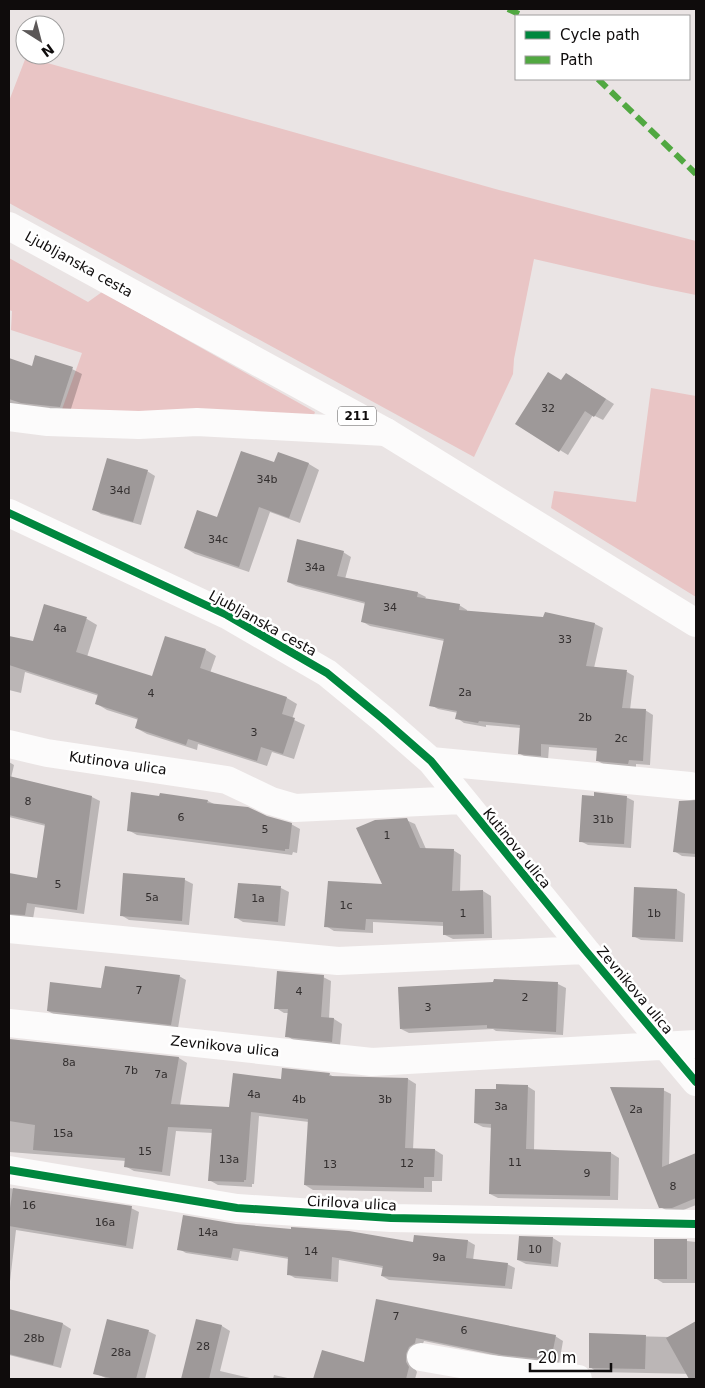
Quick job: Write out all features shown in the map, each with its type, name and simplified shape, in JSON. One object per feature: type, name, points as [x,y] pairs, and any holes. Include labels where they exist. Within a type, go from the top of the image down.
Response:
[{"type":"street","name":"Ljubljanska cesta","points":[[9,226],[386,432],[696,623]]},
{"type":"street","name":"Ljubljanska cesta","points":[[9,417],[57,422],[139,425],[197,422],[386,432]]},
{"type":"street","name":"Ljubljanska cesta","points":[[9,513],[227,615],[327,673],[430,761]]},
{"type":"street","name":"Kutinova ulica","points":[[9,744],[47,753],[227,780],[271,801],[295,808],[462,800]]},
{"type":"street","points":[[430,761],[690,786]]},
{"type":"street","name":"Kutinova ulica","points":[[430,761],[585,950]]},
{"type":"street","name":"Zevnikova ulica","points":[[9,929],[338,961],[585,950],[667,1047]]},
{"type":"street","name":"Zevnikova ulica","points":[[9,1023],[372,1062],[667,1047]]},
{"type":"street","points":[[667,1047],[696,1044]]},
{"type":"street","points":[[667,1047],[696,1082]]},
{"type":"street","name":"Cirilova ulica","points":[[9,1170],[237,1208],[391,1218],[696,1224]]},
{"type":"street","points":[[421,1357],[488,1374],[578,1379]]},
{"type":"shaded area","points":[[23,65],[54,65],[499,190],[696,241],[696,295],[534,259],[514,359],[513,374],[474,457],[9,203],[9,101]]},
{"type":"shaded area","points":[[9,258],[88,302],[102,292],[315,412],[313,418],[60,415],[82,353],[11,330],[12,311],[9,310]]},
{"type":"shaded area","points":[[651,388],[696,396],[696,597],[551,508],[554,491],[636,502]]},
{"type":"building","points":[[35,355],[73,367],[60,407],[21,403],[9,399],[9,358],[32,366]]},
{"type":"building","points":[[548,372],[561,380],[566,373],[606,399],[594,417],[585,411],[559,452],[515,424]]},
{"type":"building","points":[[241,451],[274,462],[278,452],[309,463],[289,518],[259,507],[239,567],[184,548],[197,510],[217,517]]},
{"type":"building","points":[[107,458],[148,470],[133,522],[92,510]]},
{"type":"building","points":[[297,539],[344,551],[337,576],[418,592],[417,597],[460,604],[459,610],[543,617],[545,612],[595,623],[586,666],[627,670],[622,708],[646,709],[643,761],[629,760],[628,764],[596,761],[597,748],[541,744],[541,756],[518,754],[520,725],[479,721],[478,723],[455,719],[457,711],[429,706],[444,639],[361,622],[365,602],[287,582]]},
{"type":"building","points":[[44,604],[87,617],[76,652],[152,676],[165,636],[206,649],[200,668],[287,697],[282,714],[295,718],[283,754],[261,747],[257,761],[188,739],[186,745],[135,728],[138,718],[95,704],[98,694],[9,665],[9,636],[33,641]]},
{"type":"building","points":[[9,776],[92,796],[77,910],[27,903],[25,915],[9,914],[9,873],[37,878],[45,824],[9,815]]},
{"type":"building","points":[[131,792],[159,796],[160,793],[208,800],[207,803],[248,807],[267,816],[292,823],[289,849],[285,849],[285,851],[127,831]]},
{"type":"building","points":[[594,792],[627,796],[624,844],[579,842],[582,795],[594,796]]},
{"type":"building","points":[[696,800],[696,854],[673,852],[679,801]]},
{"type":"building","points":[[407,818],[420,848],[454,849],[452,891],[483,890],[484,934],[443,935],[443,922],[366,919],[365,930],[324,927],[328,881],[382,884],[356,828],[375,820]]},
{"type":"building","points":[[123,873],[185,878],[182,921],[120,916]]},
{"type":"building","points":[[238,883],[281,886],[278,922],[234,918]]},
{"type":"building","points":[[634,887],[677,889],[675,939],[632,937]]},
{"type":"building","points":[[105,966],[180,975],[171,1025],[47,1011],[50,982],[101,988]]},
{"type":"building","points":[[277,971],[324,975],[321,1017],[334,1018],[332,1042],[285,1037],[288,1009],[274,1009]]},
{"type":"building","points":[[494,979],[558,982],[556,1032],[487,1028],[487,1025],[400,1029],[398,987],[493,982]]},
{"type":"building","points":[[9,1039],[179,1057],[171,1104],[229,1107],[233,1073],[281,1079],[282,1068],[330,1073],[329,1076],[408,1078],[405,1148],[435,1149],[434,1177],[424,1177],[424,1188],[304,1185],[308,1119],[251,1112],[246,1180],[244,1182],[208,1181],[212,1129],[168,1127],[162,1172],[124,1167],[125,1158],[33,1150],[35,1125],[9,1121]]},
{"type":"building","points":[[496,1084],[528,1085],[526,1149],[611,1152],[610,1196],[489,1194],[491,1124],[474,1123],[475,1089],[496,1089]]},
{"type":"building","points":[[610,1087],[664,1088],[662,1167],[696,1153],[696,1198],[672,1208],[659,1208]]},
{"type":"building","points":[[13,1188],[132,1206],[126,1246],[9,1226]]},
{"type":"building","points":[[183,1215],[236,1224],[291,1229],[291,1227],[349,1231],[413,1242],[414,1235],[468,1240],[466,1258],[508,1263],[505,1286],[381,1276],[383,1266],[332,1257],[331,1279],[287,1275],[288,1257],[233,1248],[231,1258],[177,1250]]},
{"type":"building","points":[[519,1236],[553,1237],[551,1264],[517,1260]]},
{"type":"building","points":[[654,1239],[687,1239],[687,1279],[654,1279]]},
{"type":"building","points":[[376,1299],[556,1335],[551,1360],[502,1355],[416,1338],[415,1343],[409,1347],[406,1354],[406,1362],[409,1367],[406,1379],[313,1379],[322,1350],[364,1362]]},
{"type":"building","points":[[9,1309],[63,1323],[53,1365],[9,1354]]},
{"type":"building","points":[[107,1319],[149,1330],[136,1379],[115,1379],[93,1374]]},
{"type":"building","points":[[196,1319],[222,1325],[209,1379],[181,1379]]},
{"type":"building","points":[[696,1321],[696,1379],[689,1379],[666,1338]]},
{"type":"building","points":[[589,1333],[646,1335],[645,1369],[589,1368]]},
{"type":"marked path","points":[[508,9],[521,15]]},
{"type":"marked path","points":[[599,80],[696,174]]},
{"type":"cycle path","points":[[9,513],[227,615],[327,673],[383,719],[431,761],[585,950],[696,1082]]},
{"type":"cycle path","points":[[9,1170],[237,1208],[391,1218],[696,1224]]}]
